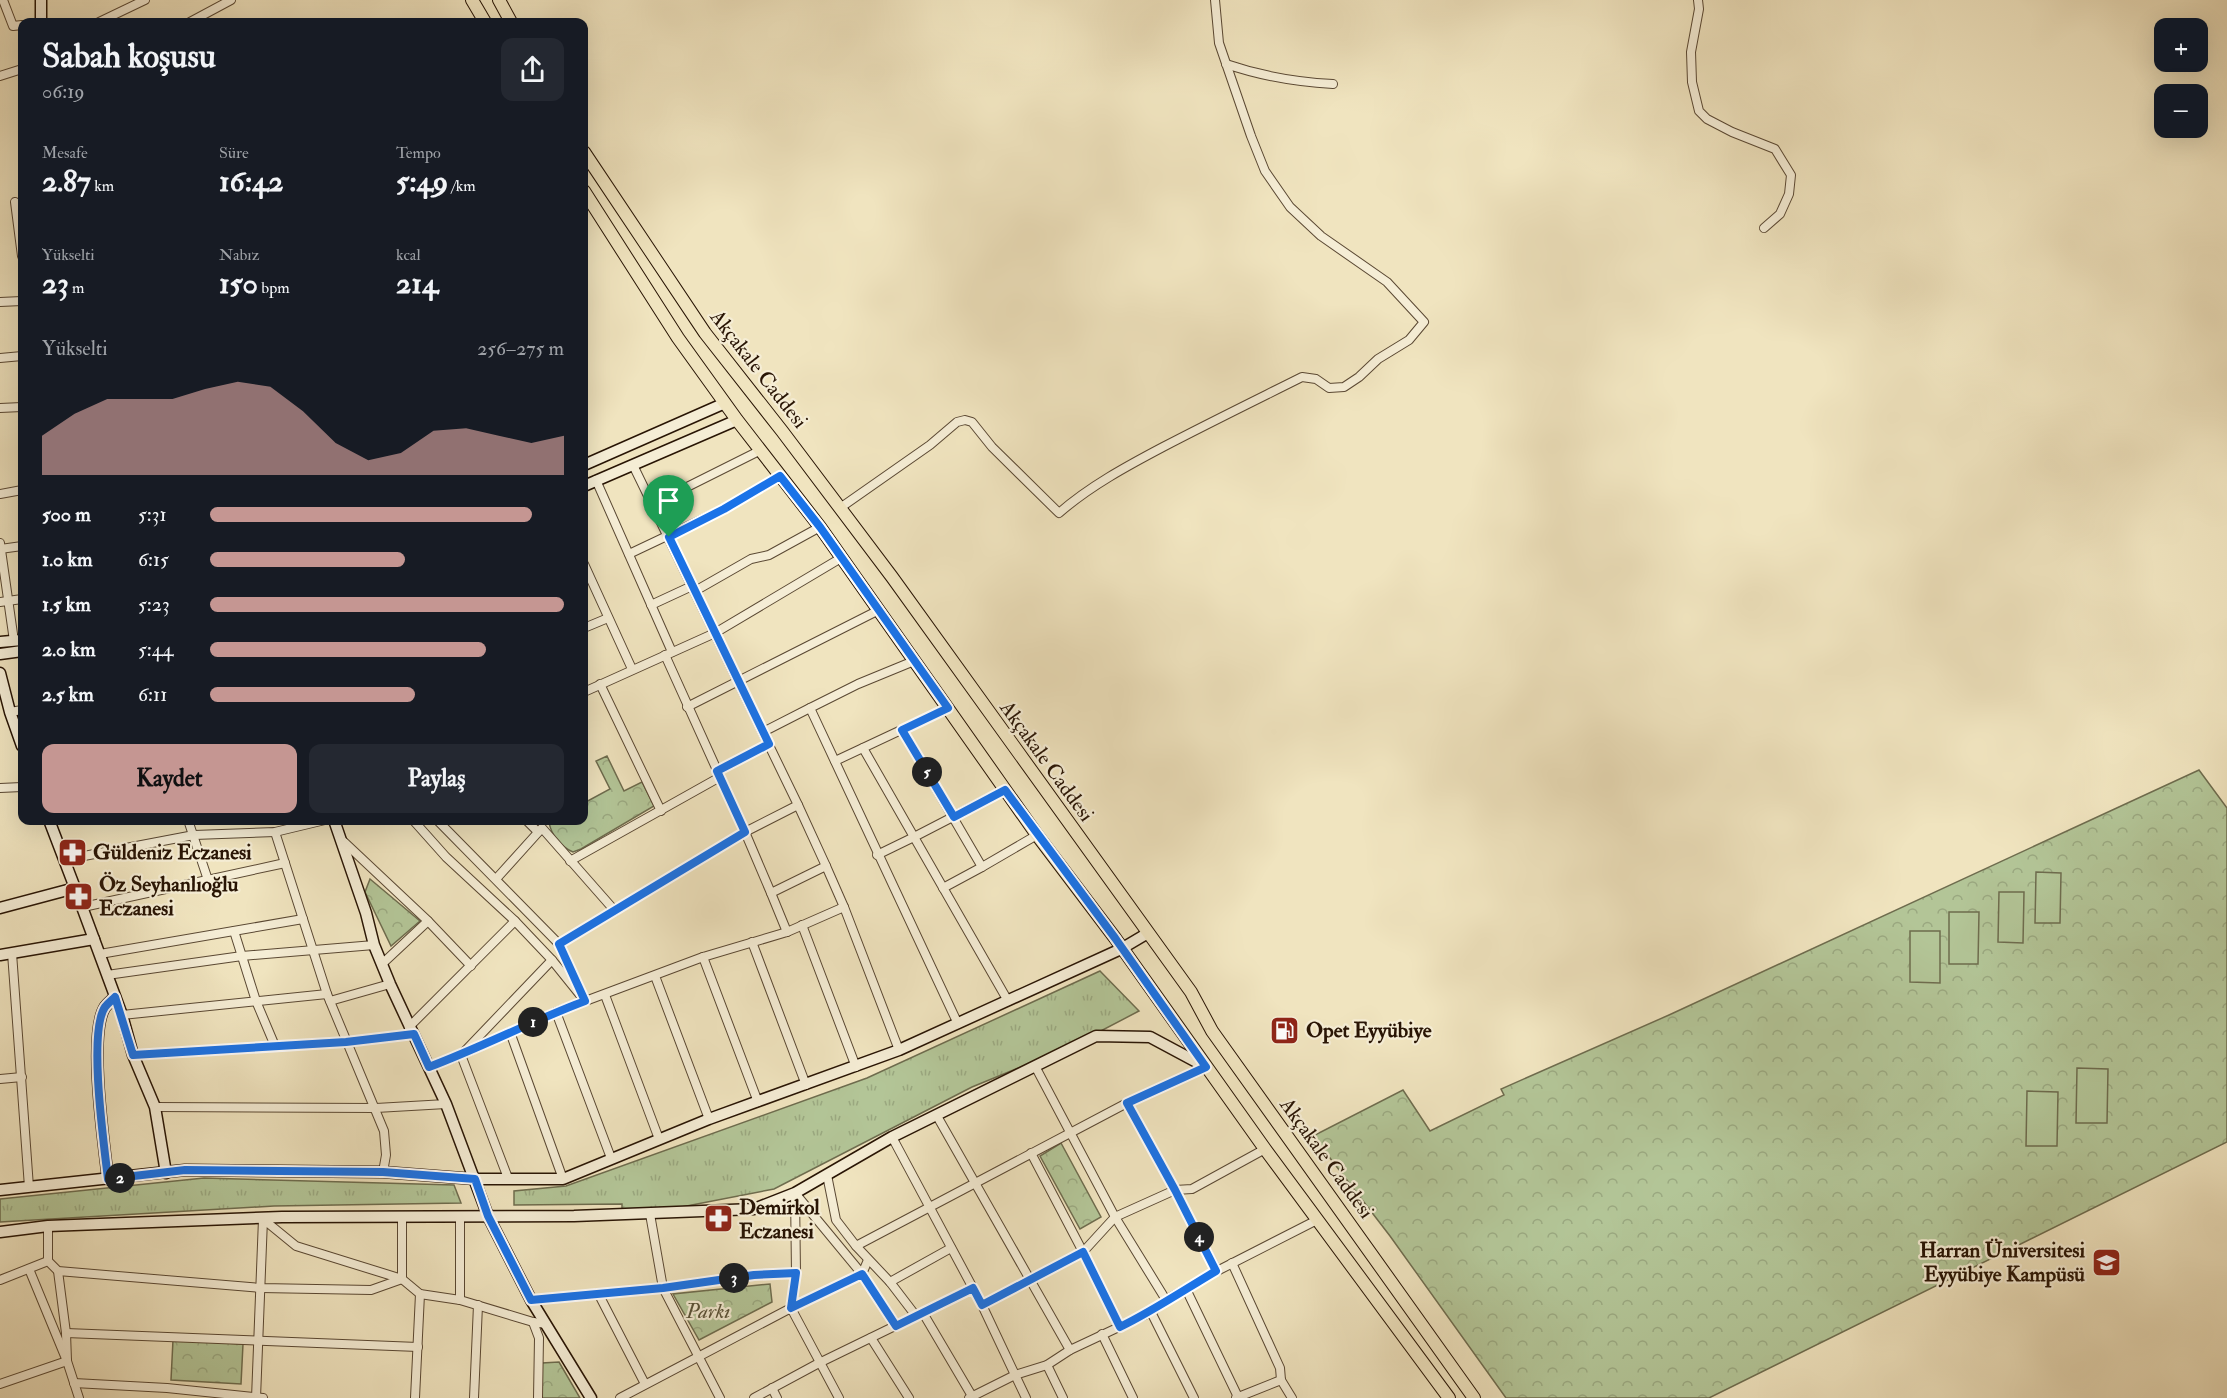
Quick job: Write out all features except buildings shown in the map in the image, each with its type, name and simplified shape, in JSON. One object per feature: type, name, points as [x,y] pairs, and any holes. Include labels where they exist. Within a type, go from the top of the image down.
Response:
[{"type":"main road","points":[[41,0],[41,18]]},
{"type":"main road","points":[[472,0],[483,18]]},
{"type":"main road","points":[[500,0],[510,18]]},
{"type":"main road","name":"Akçakale Caddesi","points":[[588,158],[705,333],[892,577],[1191,992],[1212,1031],[1474,1398]]},
{"type":"main road","points":[[588,197],[678,338],[759,451],[820,527],[1037,835],[1264,1149],[1449,1398]]},
{"type":"main road","points":[[588,463],[725,402]]},
{"type":"main road","points":[[588,484],[737,420]]},
{"type":"main road","points":[[0,642],[18,640]]},
{"type":"main road","points":[[0,654],[18,652]]},
{"type":"main road","points":[[0,673],[18,735]]},
{"type":"main road","points":[[51,825],[122,1015],[133,1055],[155,1107],[166,1173]]},
{"type":"main road","points":[[335,825],[381,964],[446,1104],[488,1216],[531,1300],[591,1398]]},
{"type":"main road","points":[[0,908],[75,888]]},
{"type":"main road","points":[[0,1190],[185,1170],[383,1172],[475,1179],[563,1179],[709,1119],[900,1050],[1121,949],[1148,933]]},
{"type":"main road","points":[[6,954],[94,939]]},
{"type":"main road","points":[[108,1179],[97,1063],[98,1035],[104,1008],[115,997]]},
{"type":"main road","points":[[0,1232],[48,1226],[263,1219],[650,1214],[754,1209],[795,1193],[892,1137],[1096,1036],[1150,1037],[1206,1067]]},
{"type":"street","points":[[3,0],[13,26],[18,25]]},
{"type":"street","points":[[107,18],[145,0]]},
{"type":"street","points":[[197,18],[231,0]]},
{"type":"street","points":[[840,508],[930,445],[957,423],[965,420],[972,422],[992,447],[1059,513],[1071,502],[1120,470],[1302,377],[1316,379],[1329,388],[1344,387],[1359,377],[1378,359],[1409,339],[1424,322],[1387,282],[1321,236],[1290,207],[1265,171],[1226,64],[1220,43],[1215,0]]},
{"type":"street","points":[[1698,0],[1699,9],[1691,52],[1692,82],[1699,111],[1707,120],[1775,149],[1791,175],[1789,194],[1780,214],[1764,228]]},
{"type":"street","points":[[1226,64],[1303,83],[1333,84]]},
{"type":"street","points":[[0,76],[18,70]]},
{"type":"street","points":[[15,202],[18,225]]},
{"type":"street","points":[[0,302],[18,301]]},
{"type":"street","points":[[0,358],[18,356]]},
{"type":"street","points":[[0,408],[18,407]]},
{"type":"street","points":[[652,504],[759,451]]},
{"type":"street","points":[[633,465],[740,682],[826,866],[900,1050]]},
{"type":"street","points":[[629,554],[724,509],[780,476]]},
{"type":"street","points":[[596,480],[651,605],[687,707],[745,832],[787,932]]},
{"type":"street","points":[[0,494],[18,491]]},
{"type":"street","points":[[651,605],[694,588],[752,559],[769,555],[820,527]]},
{"type":"street","points":[[0,543],[4,601],[18,640]]},
{"type":"street","points":[[0,549],[18,547]]},
{"type":"street","points":[[588,690],[715,633],[841,558]]},
{"type":"street","points":[[588,573],[632,669]]},
{"type":"street","points":[[687,707],[879,610]]},
{"type":"street","points":[[588,626],[608,618]]},
{"type":"street","points":[[763,732],[858,684],[914,661]]},
{"type":"street","points":[[600,684],[661,811]]},
{"type":"street","points":[[810,708],[958,1024]]},
{"type":"street","points":[[836,761],[948,708]]},
{"type":"street","points":[[10,712],[18,711]]},
{"type":"street","points":[[902,730],[982,867]]},
{"type":"street","points":[[570,861],[661,811],[769,744]]},
{"type":"street","points":[[863,748],[1008,1001]]},
{"type":"street","points":[[0,788],[18,787]]},
{"type":"street","points":[[877,855],[1005,790]]},
{"type":"street","points":[[559,944],[745,832],[798,805]]},
{"type":"street","points":[[190,825],[208,880]]},
{"type":"street","points":[[63,860],[194,835],[275,832],[304,825]]},
{"type":"street","points":[[417,825],[446,857],[515,921],[552,960],[585,1001]]},
{"type":"street","points":[[442,825],[559,944],[585,1001]]},
{"type":"street","points":[[531,825],[538,832]]},
{"type":"street","points":[[496,879],[542,828],[615,911]]},
{"type":"street","points":[[275,832],[328,998],[384,1131],[386,1155],[383,1172]]},
{"type":"street","points":[[338,835],[360,859],[428,921],[471,966]]},
{"type":"street","points":[[943,888],[1037,835]]},
{"type":"street","points":[[83,907],[285,863]]},
{"type":"street","points":[[771,893],[826,866]]},
{"type":"street","points":[[429,1067],[556,1012],[704,957],[787,932],[844,907]]},
{"type":"street","points":[[100,954],[303,919]]},
{"type":"street","points":[[381,964],[428,921]]},
{"type":"street","points":[[133,1055],[346,1042],[411,1030],[439,995],[515,921]]},
{"type":"street","points":[[802,925],[856,1067]]},
{"type":"street","points":[[234,931],[256,1001],[275,1046]]},
{"type":"street","points":[[752,942],[806,1085]]},
{"type":"street","points":[[107,975],[242,956],[374,945]]},
{"type":"street","points":[[6,954],[22,1077],[29,1187]]},
{"type":"street","points":[[704,957],[758,1102]]},
{"type":"street","points":[[461,1055],[552,960]]},
{"type":"street","points":[[655,976],[709,1119]]},
{"type":"street","points":[[122,1015],[256,1001],[328,998],[390,984]]},
{"type":"street","points":[[604,995],[659,1139]]},
{"type":"street","points":[[556,1012],[611,1158]]},
{"type":"street","points":[[510,1032],[563,1179]]},
{"type":"street","points":[[461,1055],[508,1178]]},
{"type":"street","points":[[1035,1065],[1115,1217],[1166,1300]]},
{"type":"street","points":[[856,1246],[1127,1103],[1206,1067]]},
{"type":"street","points":[[0,1079],[22,1077]]},
{"type":"street","points":[[1127,1103],[1216,1271]]},
{"type":"street","points":[[155,1107],[376,1108],[446,1104]]},
{"type":"street","points":[[938,1116],[974,1184],[1070,1350]]},
{"type":"street","points":[[892,1137],[982,1305],[1026,1398]]},
{"type":"street","points":[[982,1305],[1083,1252],[1115,1217],[1175,1190],[1192,1189],[1264,1149]]},
{"type":"street","points":[[1031,1153],[1120,1327]]},
{"type":"street","points":[[827,1175],[836,1220],[868,1260],[920,1315],[974,1397],[1015,1375],[1047,1365],[1070,1350],[1151,1312],[1166,1300],[1216,1271],[1317,1220]]},
{"type":"street","points":[[795,1193],[796,1273],[791,1308],[839,1398]]},
{"type":"street","points":[[795,1193],[862,1274],[896,1326]]},
{"type":"street","points":[[650,1214],[663,1288],[720,1398]]},
{"type":"street","points":[[460,1216],[460,1300]]},
{"type":"street","points":[[402,1217],[402,1279]]},
{"type":"street","points":[[263,1219],[296,1246],[402,1279],[420,1294],[460,1300],[546,1324]]},
{"type":"street","points":[[256,1398],[263,1219]]},
{"type":"street","points":[[48,1226],[48,1261],[58,1271],[67,1361]]},
{"type":"street","points":[[891,1282],[951,1248]]},
{"type":"street","points":[[620,1398],[791,1308],[862,1274],[868,1260]]},
{"type":"street","points":[[0,1280],[48,1261]]},
{"type":"street","points":[[1232,1263],[1280,1368],[1281,1380],[1292,1398]]},
{"type":"street","points":[[28,1269],[67,1361],[79,1398]]},
{"type":"street","points":[[58,1271],[261,1288],[371,1290],[402,1279]]},
{"type":"street","points":[[531,1300],[663,1288],[754,1275],[796,1273]]},
{"type":"street","points":[[754,1398],[973,1288]]},
{"type":"street","points":[[1186,1289],[1237,1398],[1281,1380]]},
{"type":"street","points":[[598,1293],[645,1384]]},
{"type":"street","points":[[415,1398],[420,1294]]},
{"type":"street","points":[[474,1398],[478,1305]]},
{"type":"street","points":[[1151,1312],[1194,1398]]},
{"type":"street","points":[[533,1322],[540,1338],[538,1398]]},
{"type":"street","points":[[66,1333],[418,1347]]},
{"type":"street","points":[[1102,1334],[1133,1398]]},
{"type":"street","points":[[871,1338],[909,1398]]},
{"type":"street","points":[[0,1384],[67,1361]]},
{"type":"street","points":[[1047,1365],[1063,1398]]},
{"type":"street","points":[[74,1383],[167,1388],[263,1398]]},
{"type":"street","points":[[772,1389],[777,1398]]},
{"type":"green space","points":[[607,756],[624,791],[642,782],[654,806],[573,852],[557,840],[550,825],[588,825],[588,801],[610,789],[596,761]]},
{"type":"green space","points":[[2199,770],[2227,808],[2227,1142],[1709,1398],[1506,1398],[1390,1236],[1313,1136],[1403,1090],[1430,1131],[1504,1095],[1501,1089],[1669,1015]]},
{"type":"green space","points":[[2036,872],[2061,873],[2060,923],[2035,923]]},
{"type":"green space","points":[[370,879],[420,921],[391,946],[365,892]]},
{"type":"green space","points":[[1999,892],[2024,892],[2023,943],[1998,942]]},
{"type":"green space","points":[[1949,912],[1979,912],[1978,964],[1949,964]]},
{"type":"green space","points":[[1910,931],[1940,931],[1940,983],[1910,982]]},
{"type":"green space","points":[[1100,971],[1139,1011],[1072,1046],[972,1087],[774,1189],[666,1210],[622,1211],[622,1204],[514,1205],[514,1191],[566,1186],[867,1078]]},
{"type":"green space","points":[[2077,1068],[2108,1069],[2107,1123],[2076,1123]]},
{"type":"green space","points":[[2027,1091],[2058,1092],[2057,1146],[2026,1146]]},
{"type":"green space","points":[[1061,1143],[1101,1217],[1080,1229],[1040,1156]]},
{"type":"green space","points":[[204,1178],[454,1185],[461,1203],[274,1206],[0,1222],[0,1199]]},
{"type":"green space","name":"Parkı","points":[[770,1284],[772,1302],[699,1340],[673,1294]]},
{"type":"green space","points":[[173,1340],[243,1344],[241,1384],[171,1380]]},
{"type":"green space","points":[[559,1362],[580,1398],[541,1398],[542,1363]]},
{"type":"place","name":"Güldeniz Eczanesi","points":[[72,852]]},
{"type":"place","name":"Öz Seyhanlıoğlu Eczanesi","points":[[78,896]]},
{"type":"place","name":"Opet Eyyübiye","points":[[1285,1030]]},
{"type":"place","name":"Demirkol Eczanesi","points":[[718,1219]]},
{"type":"place","name":"Harran Üniversitesi Eyyübiye Kampüsü","points":[[2106,1262]]},
{"type":"route","points":[[780,476],[820,527],[948,708],[902,730],[954,817],[1005,790],[1115,938],[1206,1067],[1127,1103],[1216,1271],[1166,1300],[1151,1312],[1120,1327],[1083,1252],[982,1305],[973,1288],[896,1326],[862,1274],[791,1308],[796,1273],[754,1275],[663,1288],[531,1300],[488,1216],[475,1179],[383,1172],[185,1170],[108,1179],[97,1063],[98,1035],[104,1008],[115,997],[133,1055],[346,1042],[414,1034],[429,1067],[585,1001],[559,944],[745,832],[717,771],[769,744],[669,537],[724,509],[780,476]]}]
